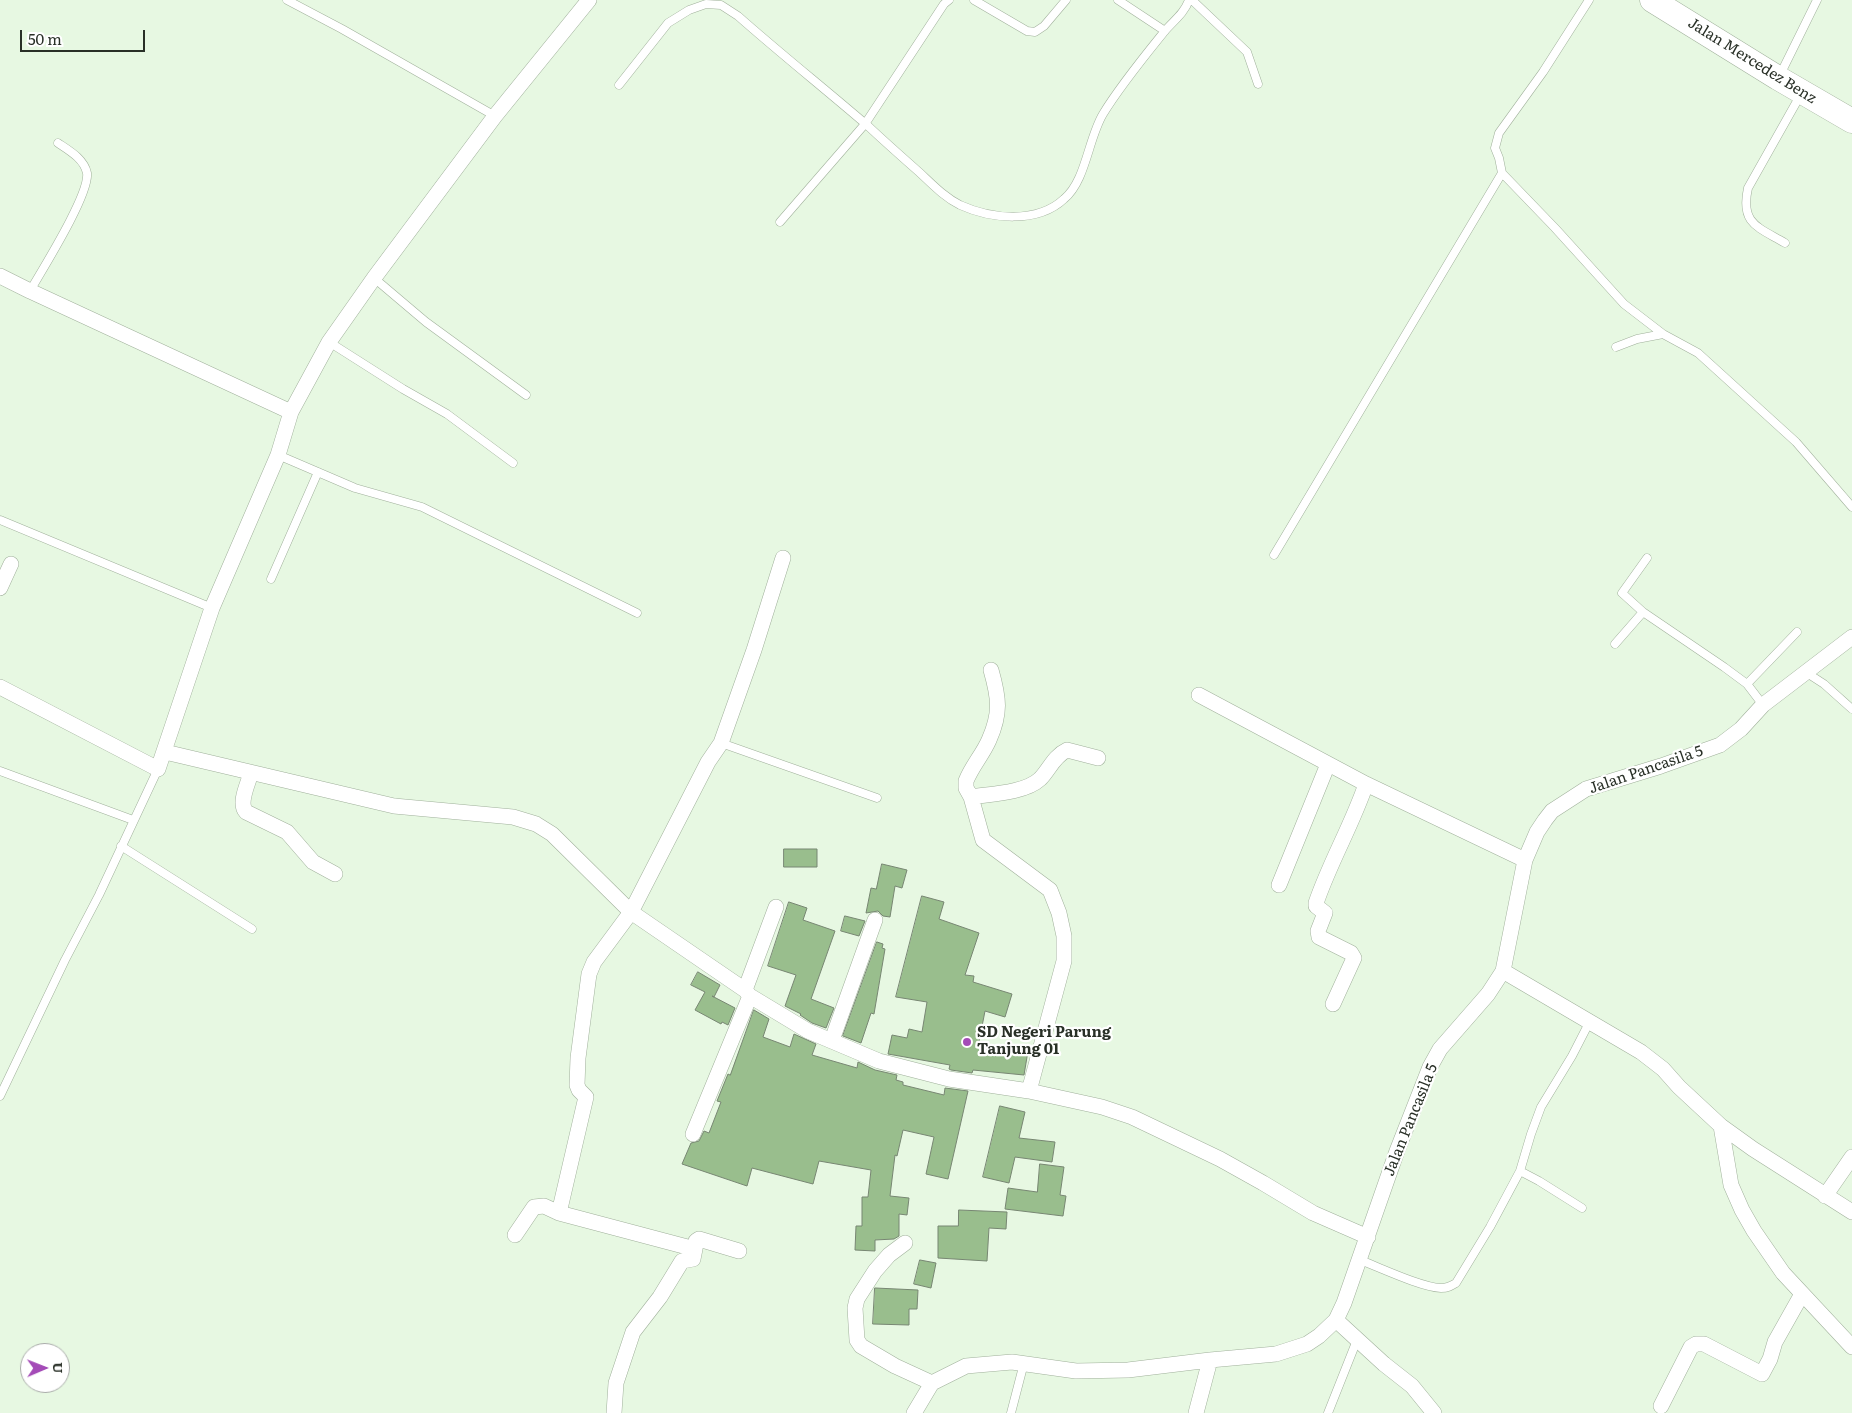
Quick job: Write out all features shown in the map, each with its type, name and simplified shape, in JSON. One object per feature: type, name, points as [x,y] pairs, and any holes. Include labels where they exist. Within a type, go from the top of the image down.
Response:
[{"type":"main road","name":"Jalan Mercedez Benz","points":[[1652,0],[1852,122]]},
{"type":"street","points":[[0,687],[158,769],[212,608],[278,455],[291,412],[330,342],[374,278],[495,116],[589,0]]},
{"type":"street","points":[[0,276],[291,412]]},
{"type":"street","points":[[559,1213],[586,1097],[579,1090],[577,1084],[578,1058],[589,974],[594,962],[632,912],[708,762],[721,742],[754,650],[783,558]]},
{"type":"street","points":[[0,588],[11,564]]},
{"type":"street","name":"Jalan Pancasila 5","points":[[932,1383],[966,1366],[1012,1362],[1076,1371],[1128,1370],[1276,1354],[1307,1344],[1313,1340],[1336,1320],[1360,1260],[1397,1151],[1430,1067],[1440,1049],[1488,994],[1503,970],[1525,860],[1537,832],[1545,820],[1552,811],[1586,789],[1661,766],[1720,745],[1741,729],[1763,706],[1852,637]]},
{"type":"street","points":[[991,670],[998,695],[997,716],[989,740],[966,782],[966,788],[971,797],[983,840],[1050,890],[1059,913],[1064,936],[1064,961],[1030,1091]]},
{"type":"street","points":[[1199,695],[1366,784],[1525,860]]},
{"type":"street","points":[[971,797],[1020,789],[1038,780],[1057,757],[1067,750],[1098,758]]},
{"type":"street","points":[[165,752],[394,806],[513,817],[536,824],[552,834],[632,912],[748,993],[808,1031],[879,1061],[949,1079],[1030,1091],[1102,1107],[1132,1117],[1220,1159],[1313,1213],[1368,1237]]},
{"type":"street","points":[[1279,885],[1328,764]]},
{"type":"street","points":[[251,773],[243,800],[243,809],[287,832],[313,862],[335,874]]},
{"type":"street","points":[[1333,1004],[1354,958],[1352,953],[1319,937],[1318,931],[1325,913],[1316,906],[1316,903],[1327,871],[1356,812],[1366,784]]},
{"type":"street","points":[[693,1134],[748,993],[776,907]]},
{"type":"street","points":[[832,1040],[875,920]]},
{"type":"street","points":[[1503,970],[1640,1052],[1663,1069],[1679,1088],[1721,1126],[1753,1149],[1852,1212]]},
{"type":"street","points":[[1721,1126],[1731,1185],[1742,1210],[1784,1273],[1852,1347]]},
{"type":"street","points":[[1825,1196],[1852,1157]]},
{"type":"street","points":[[515,1235],[534,1207],[544,1206],[559,1213],[614,1229],[695,1248]]},
{"type":"street","points":[[614,1413],[616,1383],[633,1332],[660,1296],[682,1261],[693,1258],[696,1241],[699,1239],[738,1251]]},
{"type":"street","points":[[905,1243],[889,1255],[875,1271],[856,1299],[854,1308],[857,1340],[861,1346],[895,1366],[932,1383],[914,1413]]},
{"type":"street","points":[[1661,1406],[1691,1347],[1696,1344],[1704,1344],[1762,1374],[1770,1359],[1775,1342],[1802,1294]]},
{"type":"street","points":[[1336,1320],[1384,1364],[1412,1386],[1434,1413]]},
{"type":"street","points":[[1196,1413],[1210,1360]]},
{"type":"lane","points":[[287,0],[495,116]]},
{"type":"lane","points":[[780,222],[865,124],[944,4],[949,0]]},
{"type":"lane","points":[[974,0],[1027,32],[1035,32],[1044,26],[1066,0]]},
{"type":"lane","points":[[1118,0],[1165,31]]},
{"type":"lane","points":[[619,85],[668,23],[689,10],[706,4],[721,5],[738,16],[865,124],[943,194],[959,204],[993,216],[1014,216],[1033,214],[1050,209],[1064,200],[1074,190],[1093,134],[1102,114],[1165,31],[1186,9],[1190,0],[1246,52],[1258,84]]},
{"type":"lane","points":[[1589,0],[1543,72],[1499,133],[1495,148],[1502,173],[1624,304],[1663,334],[1698,353],[1796,442],[1852,508]]},
{"type":"lane","points":[[1778,78],[1817,0]]},
{"type":"lane","points":[[1785,243],[1756,226],[1746,214],[1746,200],[1748,188],[1802,93]]},
{"type":"lane","points":[[30,291],[83,194],[87,175],[83,164],[73,153],[58,144]]},
{"type":"lane","points":[[1274,555],[1502,173]]},
{"type":"lane","points":[[374,278],[426,322],[526,395]]},
{"type":"lane","points":[[1616,348],[1637,339],[1663,334]]},
{"type":"lane","points":[[330,342],[446,414],[513,463]]},
{"type":"lane","points":[[278,455],[355,488],[422,507],[637,613]]},
{"type":"lane","points":[[271,579],[318,472]]},
{"type":"lane","points":[[0,520],[212,608]]},
{"type":"lane","points":[[1648,558],[1622,594],[1643,612],[1724,666],[1747,684],[1763,706]]},
{"type":"lane","points":[[1615,644],[1643,612]]},
{"type":"lane","points":[[1747,684],[1797,632]]},
{"type":"lane","points":[[1807,672],[1824,684],[1852,709]]},
{"type":"lane","points":[[721,742],[877,798]]},
{"type":"lane","points":[[0,1096],[65,960],[99,895],[158,769]]},
{"type":"lane","points":[[0,771],[133,820]]},
{"type":"lane","points":[[121,846],[252,929]]},
{"type":"lane","points":[[1360,1260],[1422,1284],[1440,1288],[1449,1287],[1456,1283],[1520,1172],[1531,1134],[1542,1107],[1590,1021]]},
{"type":"lane","points":[[1520,1172],[1539,1181],[1582,1208]]},
{"type":"lane","points":[[1328,1413],[1357,1340]]},
{"type":"lane","points":[[1011,1413],[1024,1363]]},
{"type":"building","points":[[784,849],[817,849],[817,867],[784,867]]},
{"type":"building","points":[[882,864],[907,870],[902,888],[895,886],[890,917],[883,916],[878,911],[866,913],[871,888],[876,889]]},
{"type":"building","points":[[922,896],[944,902],[939,919],[979,933],[965,975],[974,976],[973,982],[1012,994],[1005,1017],[985,1011],[978,1047],[1028,1051],[1024,1075],[973,1070],[972,1073],[951,1070],[949,1069],[950,1065],[888,1054],[892,1035],[907,1038],[909,1029],[922,1032],[927,1002],[896,997]]},
{"type":"building","points":[[789,902],[807,908],[803,920],[835,931],[811,999],[834,1008],[826,1028],[812,1023],[801,1014],[785,1006],[796,975],[768,966]]},
{"type":"building","points":[[845,916],[865,921],[859,936],[841,931]]},
{"type":"building","points":[[877,942],[883,944],[882,948],[885,949],[874,1014],[871,1013],[861,1043],[843,1036]]},
{"type":"building","points":[[698,972],[720,985],[714,997],[712,996],[735,1008],[728,1025],[722,1022],[721,1024],[695,1010],[705,992],[691,985]]},
{"type":"building","points":[[754,1010],[769,1019],[763,1037],[790,1047],[794,1034],[816,1044],[812,1055],[857,1068],[858,1062],[875,1070],[897,1075],[896,1080],[903,1082],[903,1085],[944,1095],[945,1088],[968,1091],[948,1179],[926,1174],[934,1137],[903,1130],[897,1156],[895,1155],[890,1196],[909,1198],[907,1215],[899,1214],[899,1236],[894,1239],[875,1240],[875,1251],[855,1250],[856,1226],[862,1226],[862,1197],[868,1197],[871,1170],[819,1161],[813,1184],[752,1168],[747,1186],[682,1164],[691,1143],[699,1141],[704,1131],[709,1133],[721,1102],[717,1101],[728,1074],[730,1075]]},
{"type":"building","points":[[1000,1106],[1025,1112],[1019,1138],[1055,1142],[1052,1162],[1015,1157],[1009,1183],[983,1177]]},
{"type":"building","points":[[1040,1164],[1064,1167],[1060,1195],[1066,1196],[1063,1216],[1005,1209],[1008,1188],[1037,1192]]},
{"type":"building","points":[[959,1210],[1007,1212],[1006,1229],[989,1228],[987,1261],[938,1258],[938,1226],[958,1226]]},
{"type":"building","points":[[920,1260],[936,1263],[931,1288],[914,1284]]},
{"type":"building","points":[[875,1288],[918,1290],[917,1309],[909,1309],[909,1325],[873,1324]]},
{"type":"place","name":"SD Negeri Parung Tanjung 01","points":[[967,1042]]}]
